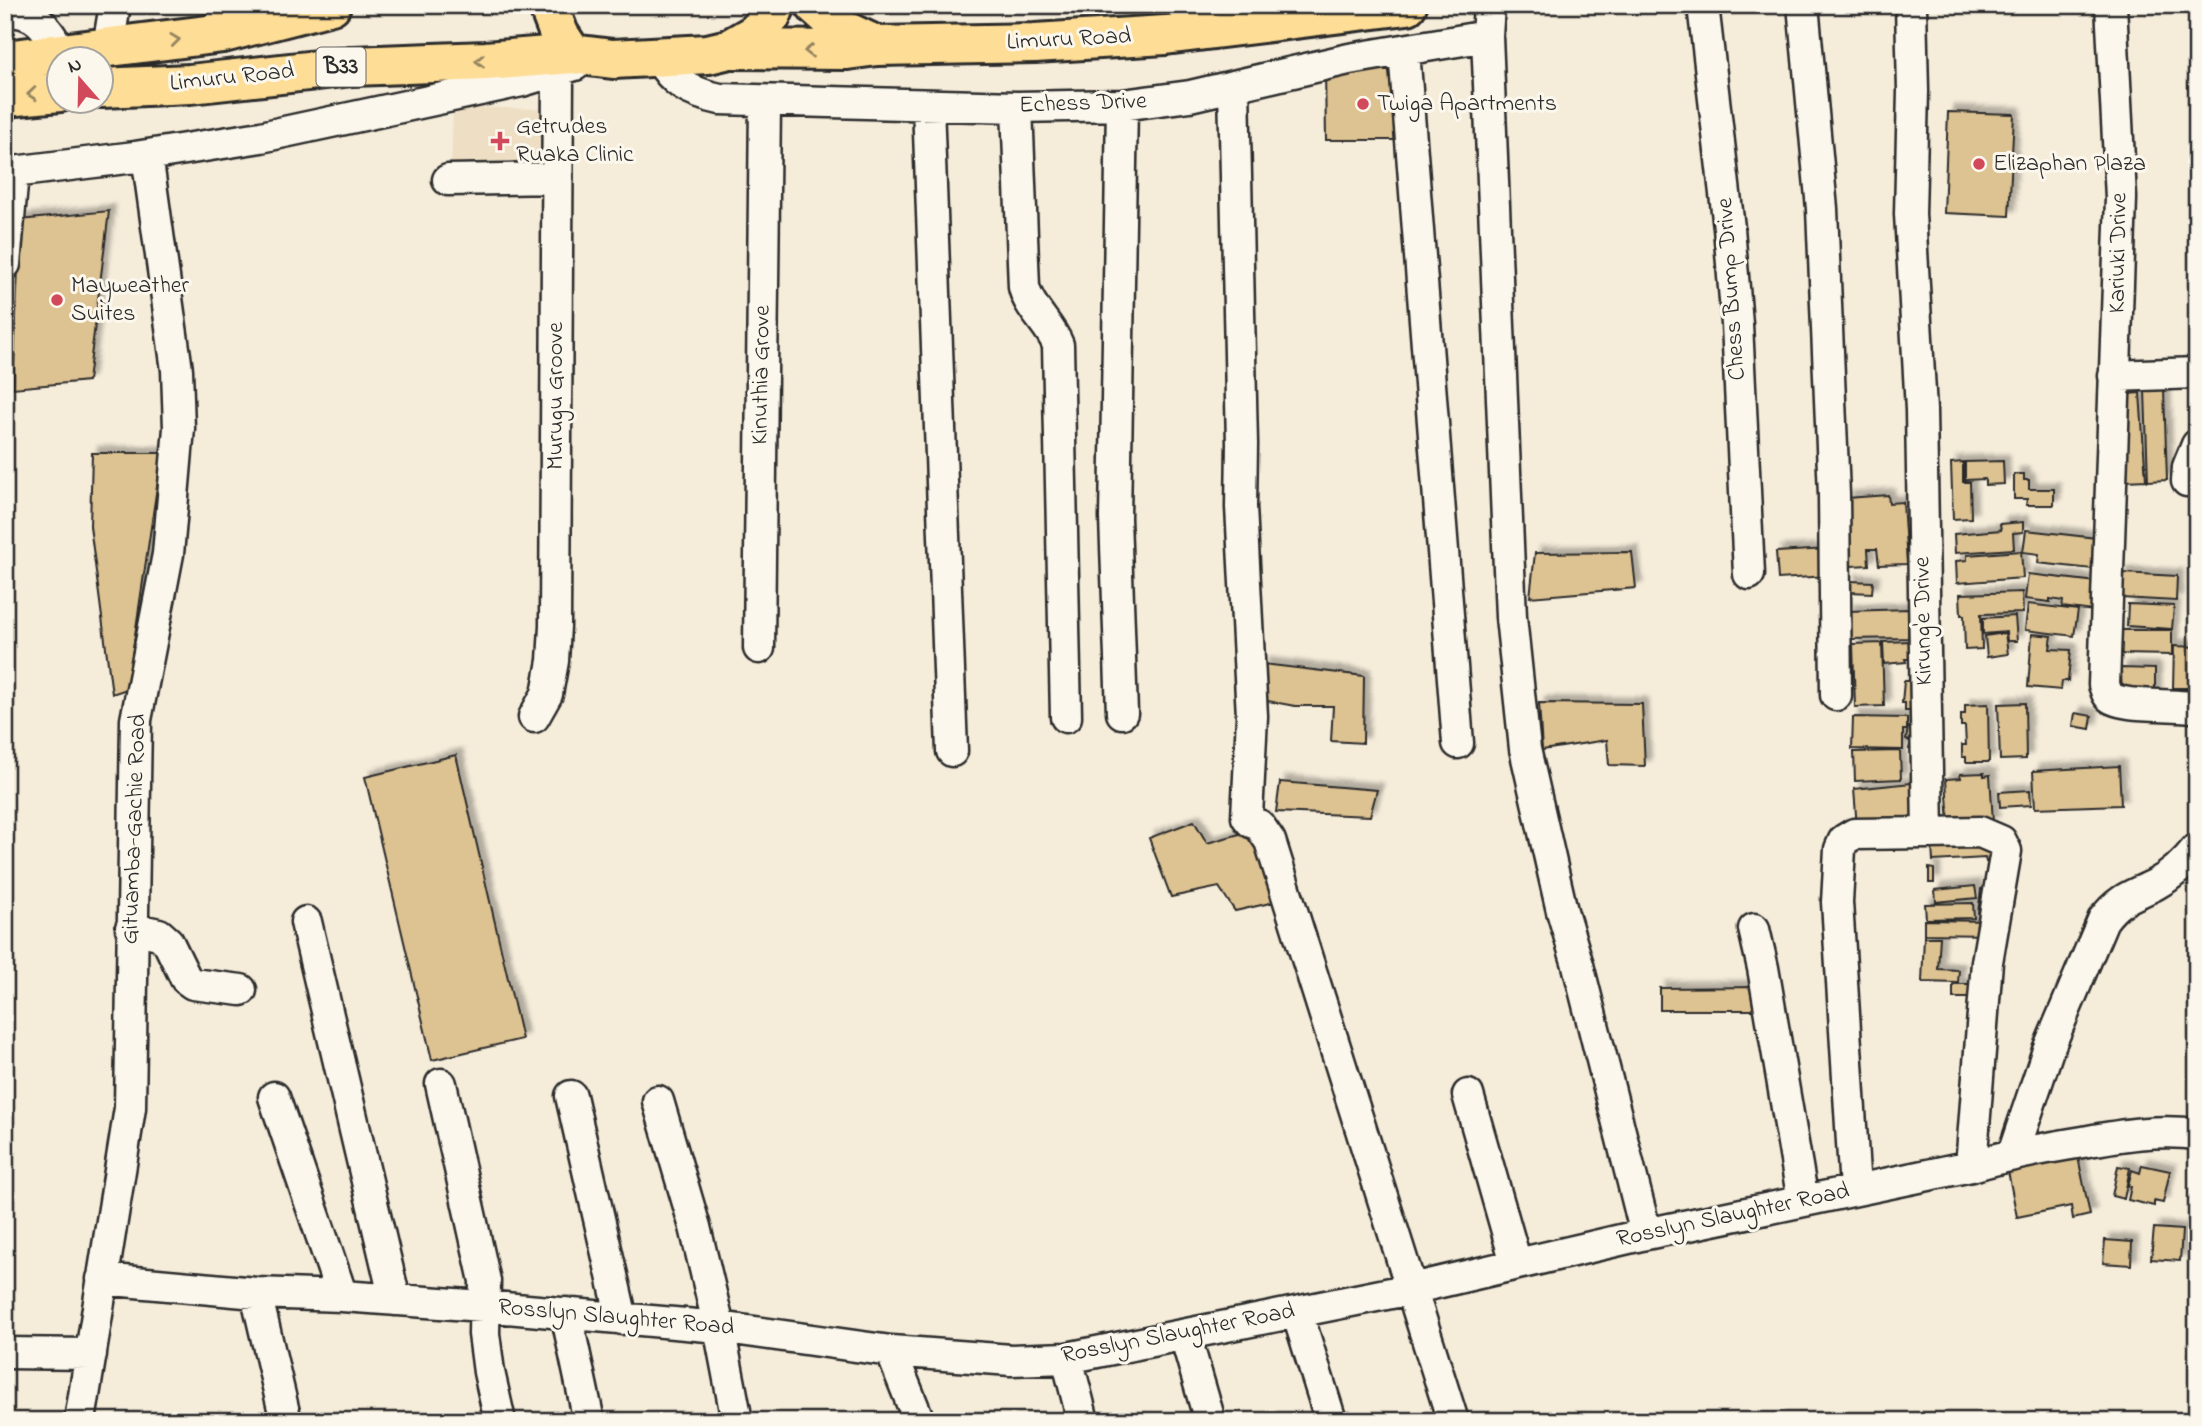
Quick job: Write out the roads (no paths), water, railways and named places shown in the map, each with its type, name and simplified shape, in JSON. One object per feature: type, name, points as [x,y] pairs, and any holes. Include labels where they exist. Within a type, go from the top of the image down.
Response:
[{"type":"main road","points":[[112,46],[223,19],[331,5]]},
{"type":"main road","points":[[548,5],[559,34],[576,61]]},
{"type":"main road","points":[[729,49],[755,34],[771,16],[776,5]]},
{"type":"main road","points":[[815,5],[843,30],[877,46]]},
{"type":"main road","name":"Limuru Road","points":[[116,87],[190,84],[354,66],[659,58],[708,54],[729,49],[847,50],[877,46],[1035,43],[1229,17],[1407,5]]},
{"type":"main road","points":[[5,60],[46,56]]},
{"type":"main road","points":[[5,97],[46,93]]},
{"type":"street","points":[[108,46],[115,5]]},
{"type":"street","points":[[1489,5],[1488,36],[1511,617],[1525,749],[1562,911],[1646,1234]]},
{"type":"street","name":"Chess Bump Drive","points":[[1703,5],[1729,228],[1749,574]]},
{"type":"street","points":[[1803,5],[1825,261],[1834,495],[1836,695]]},
{"type":"street","name":"Kirung'e Drive","points":[[1910,5],[1913,91],[1910,214],[1921,410],[1928,833]]},
{"type":"street","name":"Kariuki Drive","points":[[2111,5],[2121,198],[2104,685],[2109,696],[2119,702],[2197,708]]},
{"type":"street","points":[[6,9],[32,15],[48,30],[57,46]]},
{"type":"street","name":"Echess Drive","points":[[659,58],[679,84],[697,94],[720,99],[1017,107],[1122,105],[1179,98],[1349,59],[1488,36]]},
{"type":"street","points":[[1404,51],[1458,743]]},
{"type":"street","points":[[5,264],[9,173],[261,137],[522,80],[576,61]]},
{"type":"street","name":"Murugu Groove","points":[[534,718],[547,694],[553,661],[557,177],[576,61]]},
{"type":"street","points":[[1234,87],[1241,507],[1252,716],[1247,817],[1259,825],[1270,841],[1453,1421]]},
{"type":"street","name":"Kinuthia Grove","points":[[759,648],[765,102]]},
{"type":"street","points":[[928,105],[952,751]]},
{"type":"street","points":[[1122,105],[1115,518],[1122,713]]},
{"type":"street","points":[[1017,107],[1024,287],[1026,297],[1053,332],[1058,345],[1066,717]]},
{"type":"street","name":"Gituamba-Gachie Road","points":[[80,1421],[130,1108],[136,720],[168,554],[179,428],[177,370],[147,155]]},
{"type":"street","points":[[448,180],[557,177]]},
{"type":"street","points":[[2114,376],[2197,373]]},
{"type":"street","points":[[2187,481],[2188,467],[2197,445]]},
{"type":"street","points":[[1855,1190],[1837,902],[1840,849],[1844,840],[1854,834],[1980,832],[2001,841],[2006,851],[1987,962],[1971,1166]]},
{"type":"street","points":[[2013,1154],[2048,1050],[2103,920],[2126,896],[2157,884],[2174,872],[2197,848]]},
{"type":"street","points":[[306,922],[395,1300]]},
{"type":"street","points":[[131,928],[159,934],[168,942],[186,979],[193,984],[242,990]]},
{"type":"street","points":[[1754,929],[1803,1201]]},
{"type":"street","points":[[441,1084],[485,1281],[484,1334],[500,1421]]},
{"type":"street","points":[[1468,1095],[1516,1263]]},
{"type":"street","points":[[571,1096],[622,1319]]},
{"type":"street","points":[[274,1097],[342,1296]]},
{"type":"street","points":[[658,1101],[695,1227],[719,1326],[737,1421]]},
{"type":"street","name":"Rosslyn Slaughter Road","points":[[102,1279],[256,1293],[483,1306],[719,1326],[891,1351],[1011,1360],[1068,1358],[1411,1289],[1646,1234],[1971,1166],[2013,1154],[2134,1133],[2164,1130],[2197,1134]]},
{"type":"street","points":[[256,1293],[286,1421]]},
{"type":"street","points":[[1297,1312],[1331,1421]]},
{"type":"street","points":[[566,1313],[589,1421]]},
{"type":"street","points":[[1185,1335],[1210,1421]]},
{"type":"street","points":[[891,1351],[919,1421]]},
{"type":"street","points":[[5,1353],[91,1354]]},
{"type":"street","points":[[1068,1358],[1083,1421]]},
{"type":"place","name":"Twiga Apartments","points":[[1363,104]]},
{"type":"place","name":"Getrudes Ruaka Clinic","points":[[500,141]]},
{"type":"place","name":"Elizaphan Plaza","points":[[1979,164]]},
{"type":"place","name":"Mayweather Suites","points":[[57,300]]}]
